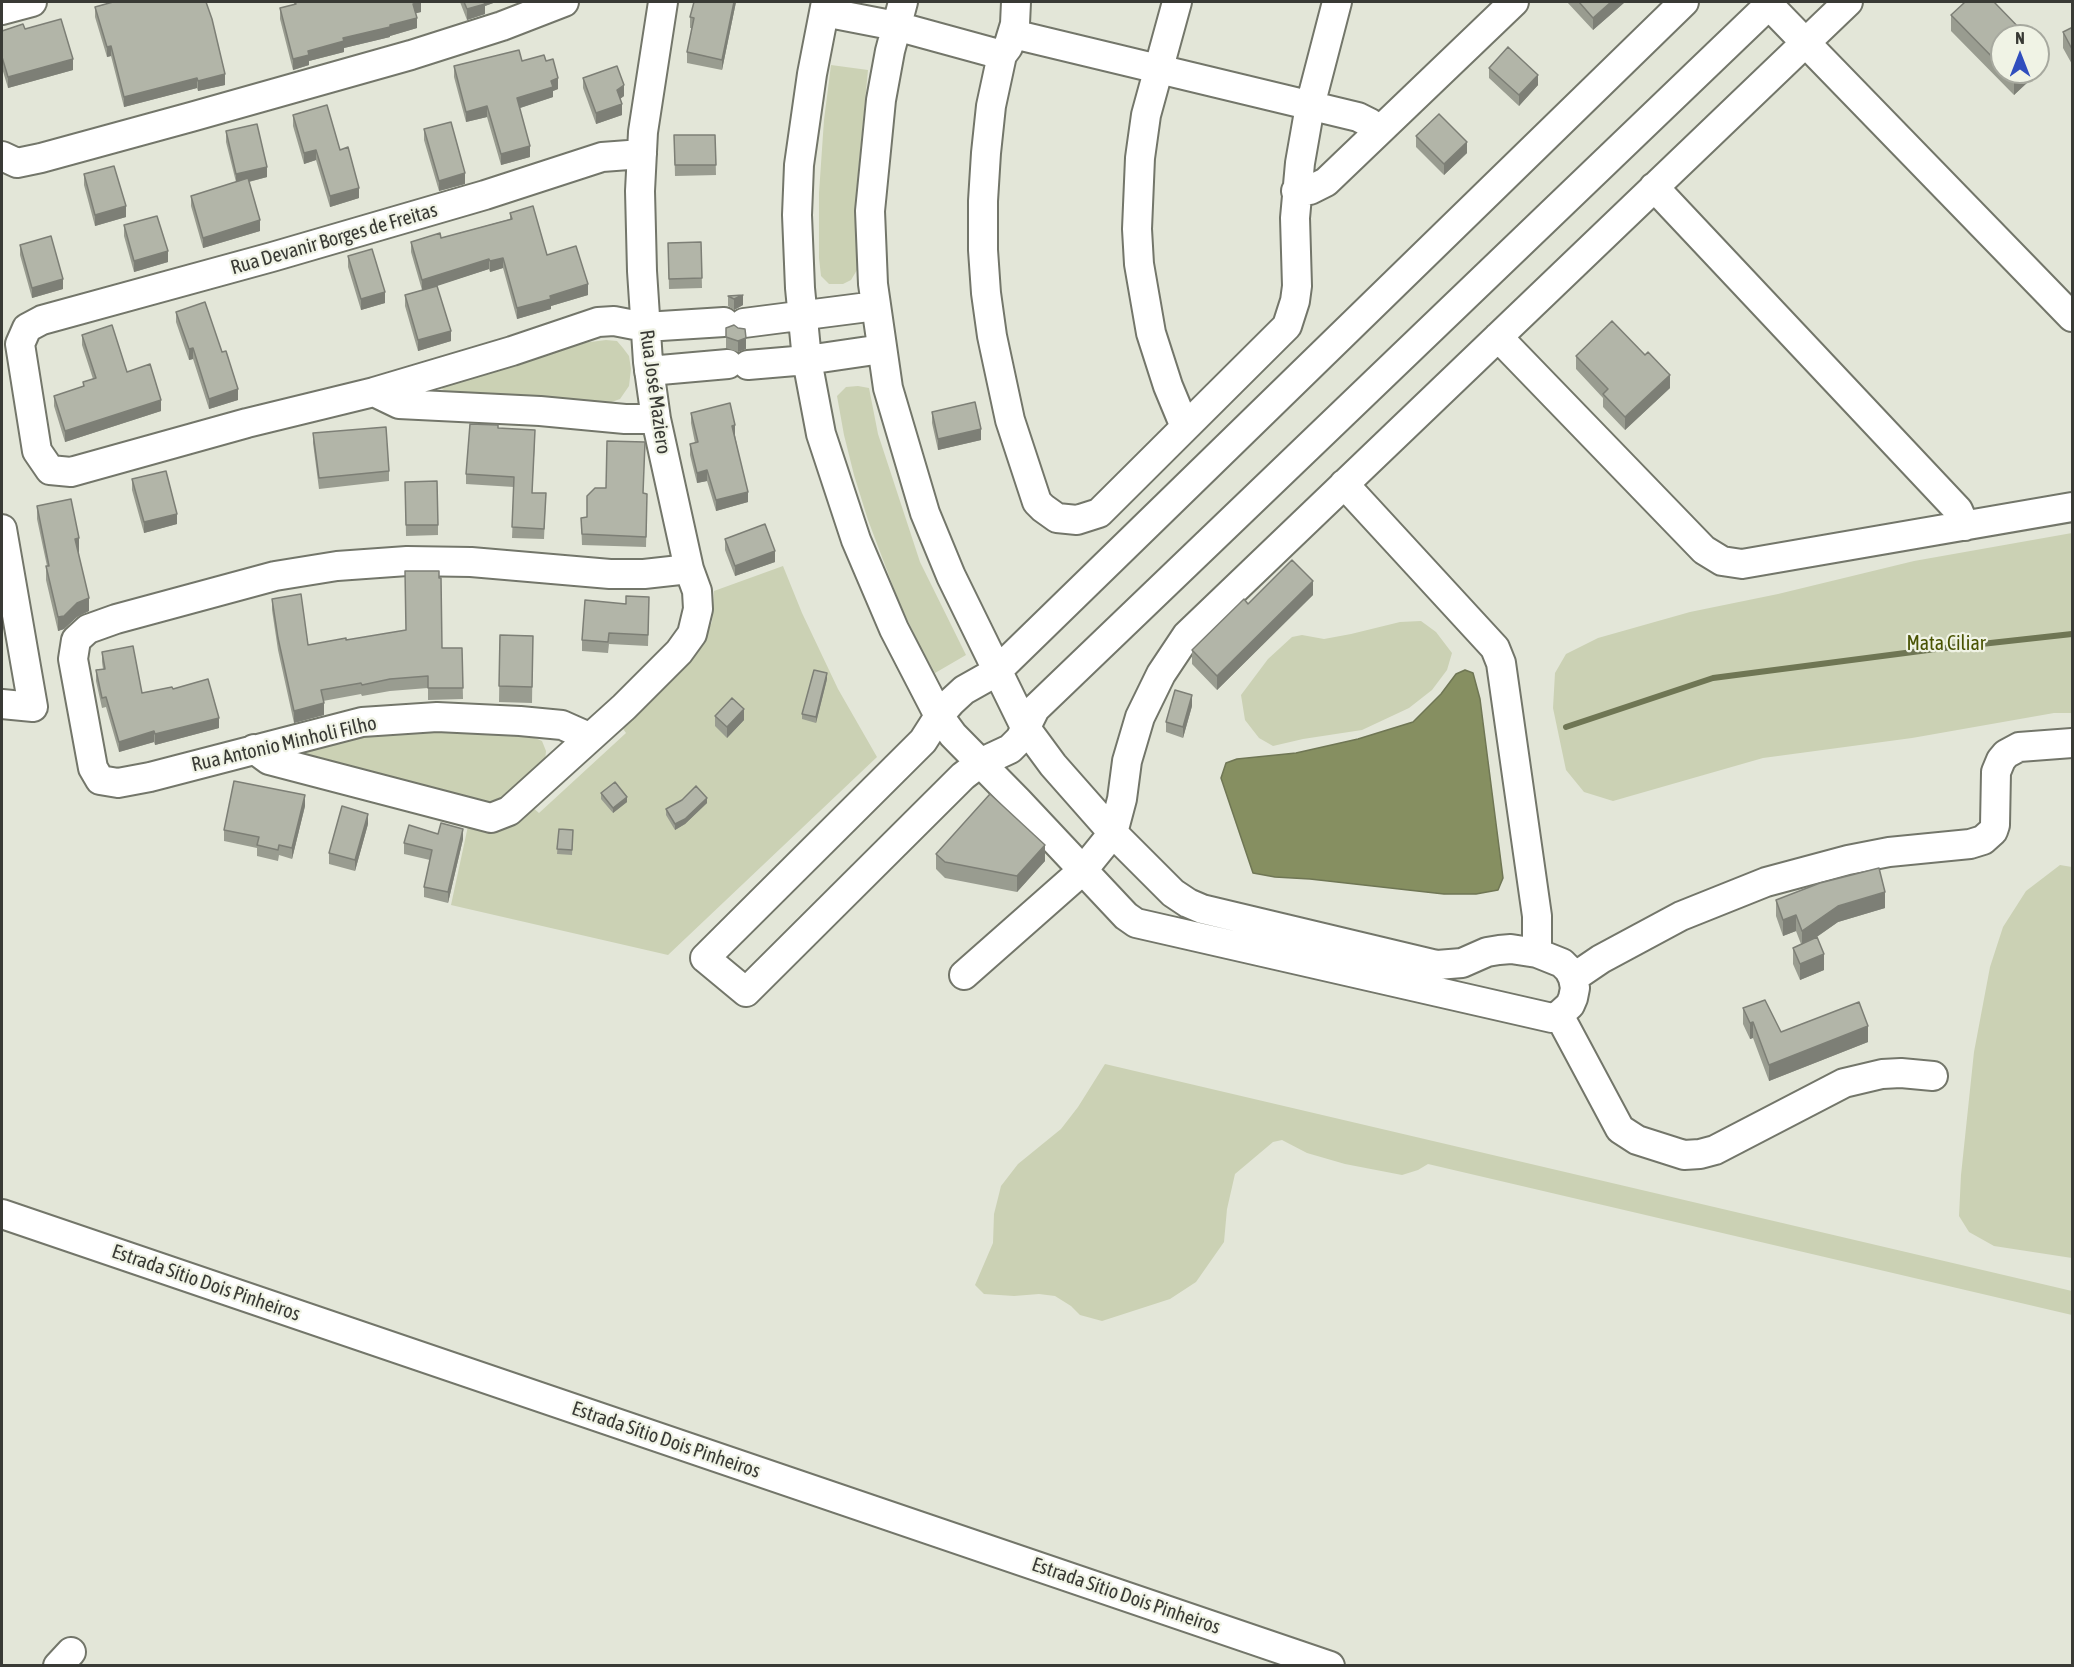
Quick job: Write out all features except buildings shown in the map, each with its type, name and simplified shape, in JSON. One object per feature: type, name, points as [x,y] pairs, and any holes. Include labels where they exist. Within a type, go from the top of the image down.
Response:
[{"type":"street","points":[[2,10],[32,2]]},
{"type":"street","points":[[2,156],[17,163],[41,158],[411,55],[502,26],[564,2]]},
{"type":"street","name":"Rua José Maziero","points":[[254,749],[269,760],[491,818],[509,812],[624,707],[679,652],[692,634],[698,609],[697,591],[689,569],[656,418],[649,371],[642,271],[642,154],[650,75],[663,2]]},
{"type":"street","points":[[1012,2],[1015,24],[1007,45],[992,105],[986,153],[983,240],[986,293],[1007,409],[1037,502],[1050,513],[1066,520],[1077,520],[1099,513],[1287,326],[1297,286],[1294,245],[1296,191],[1310,105],[1337,2]]},
{"type":"street","points":[[1177,2],[1146,115],[1137,193],[1139,264],[1146,310],[1158,360],[1185,427]]},
{"type":"street","points":[[1684,2],[996,672],[964,690],[939,716],[923,741],[705,958],[746,992],[963,776],[980,763],[1010,749],[1020,739],[1035,709],[1769,2],[1805,43],[2073,317]]},
{"type":"street","points":[[964,975],[1083,870],[1113,833],[1119,814],[1127,761],[1140,717],[1173,654],[1187,635],[1848,2]]},
{"type":"street","points":[[1296,191],[1310,190],[1326,182],[1507,4]]},
{"type":"street","points":[[900,14],[881,100],[870,211],[870,250],[888,388],[926,513],[951,576],[1024,727],[1053,765],[1113,833],[1173,893],[1202,909],[1437,965],[1462,963],[1487,952],[1499,950],[1537,952],[1562,963],[1573,978],[1575,988],[1573,998],[1565,1011],[1552,1018],[1136,923],[1126,916],[953,735],[939,716],[894,629],[856,540],[821,434],[807,360],[800,288],[797,215],[800,165],[810,85],[825,7],[900,14],[1007,45],[1158,69],[1358,117],[1370,123],[1378,132]]},
{"type":"street","name":"Rua Devanir Borges de Freitas","points":[[374,392],[247,423],[71,472],[50,470],[37,451],[20,344],[27,328],[42,320],[272,257],[485,195],[603,157],[642,154]]},
{"type":"street","points":[[1654,187],[1958,510],[1965,526]]},
{"type":"street","points":[[374,392],[512,351],[598,322],[614,321],[645,327],[734,323],[876,306]]},
{"type":"street","points":[[1498,337],[1704,550],[1722,561],[1742,564],[2073,507]]},
{"type":"street","points":[[649,371],[807,360],[882,349]]},
{"type":"street","points":[[374,392],[399,404],[656,418]]},
{"type":"street","points":[[1344,484],[1495,648],[1501,663],[1537,916],[1537,952]]},
{"type":"street","points":[[2,528],[33,707],[2,704]]},
{"type":"street","name":"Rua Antonio Minholi Filho","points":[[589,737],[562,724],[438,717],[362,722],[118,783],[100,780],[93,768],[73,659],[75,640],[88,629],[116,619],[274,576],[337,566],[407,561],[471,562],[610,574],[644,574],[689,569]]},
{"type":"street","points":[[1573,978],[1631,942],[1681,916],[1766,882],[1848,860],[1889,852],[1970,844],[1983,840],[1993,831],[1995,825],[1996,772],[2006,754],[2019,747],[2073,743]]},
{"type":"street","points":[[1559,1015],[1620,1129],[1630,1137],[1684,1155],[1714,1150],[1844,1083],[1882,1074],[1934,1076]]},
{"type":"street","name":"Estrada Sítio Dois Pinheiros","points":[[2,1214],[1330,1665]]},
{"type":"green space","points":[[831,65],[868,70],[856,195],[857,270],[851,280],[843,284],[829,284],[821,276],[819,258],[819,193],[824,120]]},
{"type":"green space","points":[[617,341],[629,356],[631,369],[629,386],[620,399],[606,404],[585,405],[446,392],[441,388],[445,380],[582,343]]},
{"type":"green space","points":[[846,387],[869,388],[878,434],[920,562],[966,655],[935,673],[899,602],[868,520],[854,475],[837,396]]},
{"type":"green space","name":"Mata Ciliar","points":[[2072,533],[2072,713],[2054,713],[1912,738],[1763,758],[1613,801],[1584,792],[1566,770],[1553,708],[1555,673],[1566,654],[1598,638],[1690,612],[1778,594],[1914,561]]},
{"type":"green space","points":[[783,566],[802,613],[838,689],[877,757],[668,955],[451,905],[468,826],[531,806],[539,813],[626,733],[619,723],[701,644],[712,622],[714,591]]},
{"type":"green space","points":[[1421,621],[1436,632],[1452,653],[1447,670],[1432,690],[1409,708],[1362,730],[1273,746],[1259,738],[1245,720],[1241,695],[1268,659],[1292,637],[1302,635],[1324,639],[1400,622]]},
{"type":"green space","points":[[368,733],[528,735],[542,741],[546,751],[545,761],[498,804],[490,806],[292,758],[298,746]]},
{"type":"green space","points":[[2060,865],[2072,867],[2072,1258],[1994,1246],[1969,1232],[1959,1216],[1974,1052],[1990,967],[2003,927],[2026,891]]},
{"type":"green space","points":[[1105,1064],[2072,1291],[2072,1315],[1428,1164],[1402,1175],[1345,1164],[1307,1153],[1282,1140],[1273,1142],[1235,1174],[1227,1209],[1224,1242],[1196,1282],[1170,1299],[1102,1321],[1080,1315],[1055,1296],[984,1294],[975,1285],[993,1243],[994,1214],[1001,1186],[1018,1164],[1061,1129]]},
{"type":"shaded area","points":[[1465,670],[1473,673],[1480,699],[1503,878],[1498,890],[1476,894],[1444,894],[1253,873],[1221,778],[1226,763],[1237,759],[1296,753],[1358,739],[1413,722],[1441,694],[1456,674]]},
{"type":"waterway","points":[[1566,727],[1713,678],[2072,634]]}]
